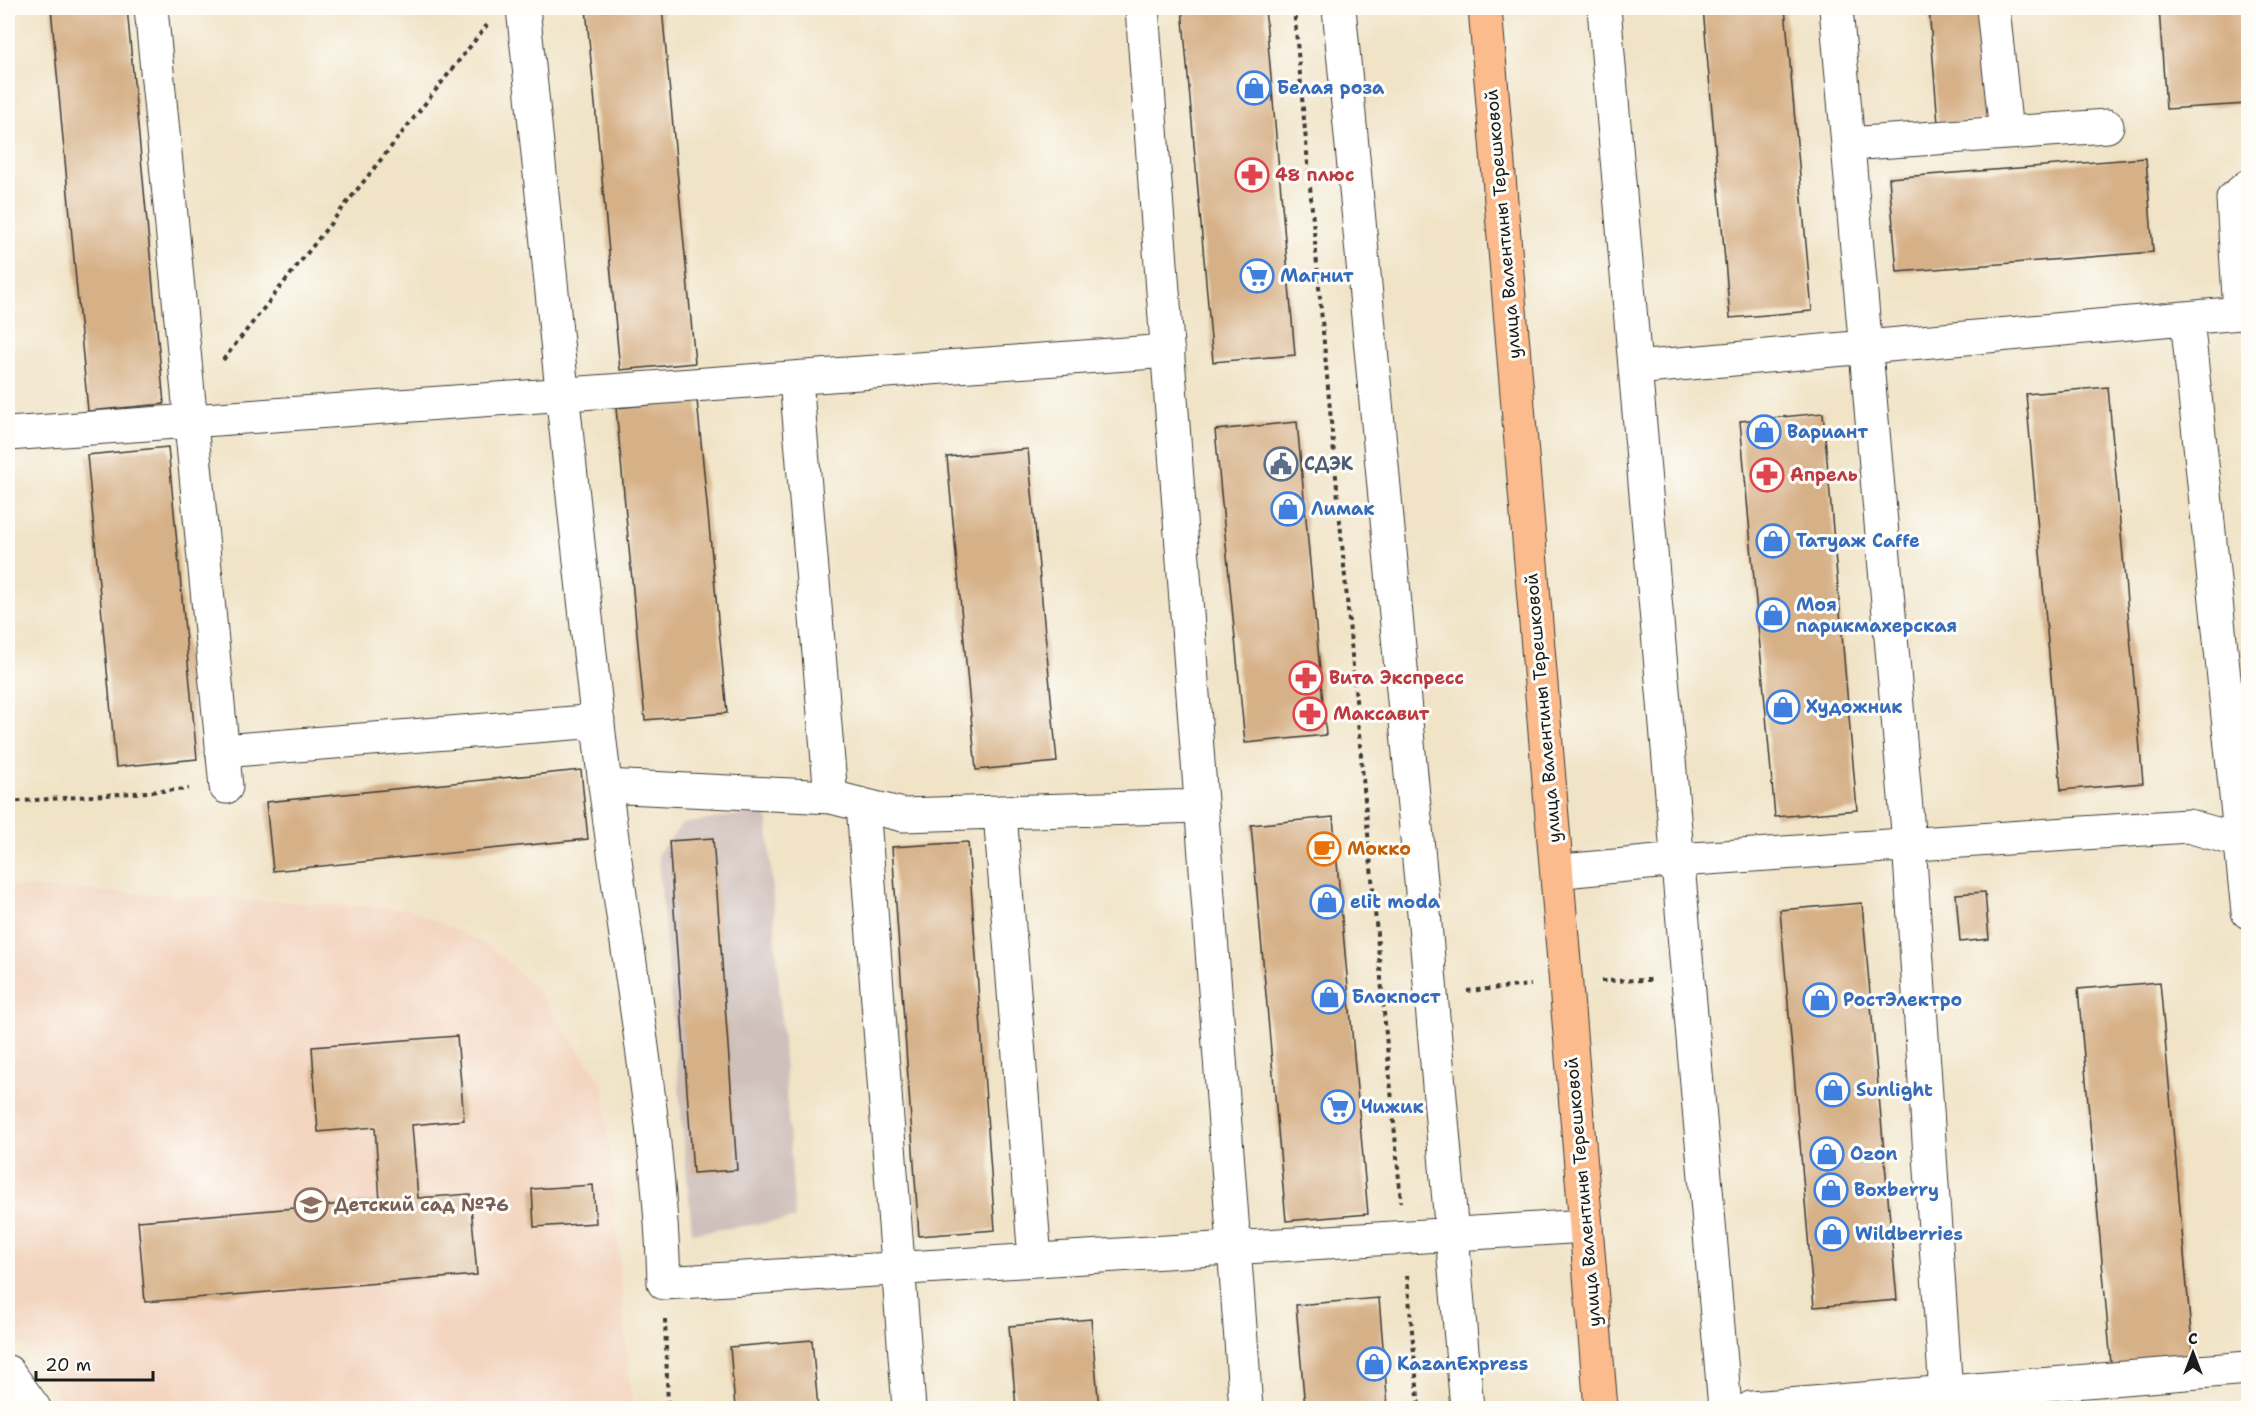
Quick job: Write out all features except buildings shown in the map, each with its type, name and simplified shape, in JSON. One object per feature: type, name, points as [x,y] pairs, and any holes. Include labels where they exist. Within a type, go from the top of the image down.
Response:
[{"type":"main road","name":"улица Валентины Терешковой","points":[[1485,8],[1601,1408]]},
{"type":"lane","points":[[151,8],[226,786]]},
{"type":"lane","points":[[1142,8],[1246,1408]]},
{"type":"lane","points":[[1339,8],[1424,913],[1467,1408]]},
{"type":"lane","points":[[1604,8],[1725,1408]]},
{"type":"lane","points":[[1836,8],[1909,843],[1947,1400]]},
{"type":"lane","points":[[1993,8],[2006,133]]},
{"type":"lane","points":[[508,12],[564,395],[605,786],[642,1049],[662,1226],[664,1283],[1586,1226]]},
{"type":"lane","points":[[1848,144],[2108,126]]},
{"type":"lane","points":[[1635,368],[2240,313],[2233,199],[2248,186]]},
{"type":"lane","points":[[2187,318],[2245,842],[2248,912]]},
{"type":"lane","points":[[8,434],[190,412],[564,395],[1168,351]]},
{"type":"lane","points":[[796,379],[831,797]]},
{"type":"lane","points":[[222,751],[598,720]]},
{"type":"lane","points":[[605,786],[831,797],[903,815],[1201,806]]},
{"type":"lane","points":[[863,806],[909,1408]]},
{"type":"lane","points":[[1000,813],[1035,1260]]},
{"type":"lane","points":[[1574,870],[1909,843],[2188,826],[2245,842]]},
{"type":"lane","points":[[1751,1408],[1947,1400],[2248,1368]]},
{"type":"lane","points":[[8,1372],[34,1408]]},
{"type":"path","points":[[1294,8],[1419,1408]]},
{"type":"path","points":[[190,412],[508,12]]},
{"type":"path","points":[[8,802],[226,786]]},
{"type":"path","points":[[664,1283],[668,1408]]},
{"type":"shaded area","points":[[767,811],[795,1219],[692,1233],[658,854],[682,824]]},
{"type":"shaded area","name":"Детский сад №76","points":[[8,886],[408,909],[488,945],[536,988],[604,1086],[632,1408],[67,1408],[8,1324]]},
{"type":"place","name":"Белая роза","points":[[1254,88]]},
{"type":"place","name":"48 плюс","points":[[1252,175]]},
{"type":"place","name":"Магнит","points":[[1257,276]]},
{"type":"place","name":"Вариант","points":[[1764,432]]},
{"type":"place","name":"СДЭК","points":[[1281,464]]},
{"type":"place","name":"Апрель","points":[[1767,475]]},
{"type":"place","name":"Лимак","points":[[1288,509]]},
{"type":"place","name":"Татуаж Caffe","points":[[1773,541]]},
{"type":"place","name":"Моя парикмахерская","points":[[1773,615]]},
{"type":"place","name":"Вита Экспресс","points":[[1306,678]]},
{"type":"place","name":"Художник","points":[[1783,707]]},
{"type":"place","name":"Максавит","points":[[1310,714]]},
{"type":"place","name":"Мокко","points":[[1324,849]]},
{"type":"place","name":"elit moda","points":[[1327,902]]},
{"type":"place","name":"Блокпост","points":[[1329,997]]},
{"type":"place","name":"РостЭлектро","points":[[1820,1000]]},
{"type":"place","name":"Sunlight","points":[[1833,1090]]},
{"type":"place","name":"Чижик","points":[[1338,1107]]},
{"type":"place","name":"Ozon","points":[[1827,1154]]},
{"type":"place","name":"Boxberry","points":[[1831,1190]]},
{"type":"place","name":"Детский сад №76","points":[[311,1205]]},
{"type":"place","name":"Wildberries","points":[[1832,1234]]},
{"type":"place","name":"KazanExpress","points":[[1374,1364]]}]
